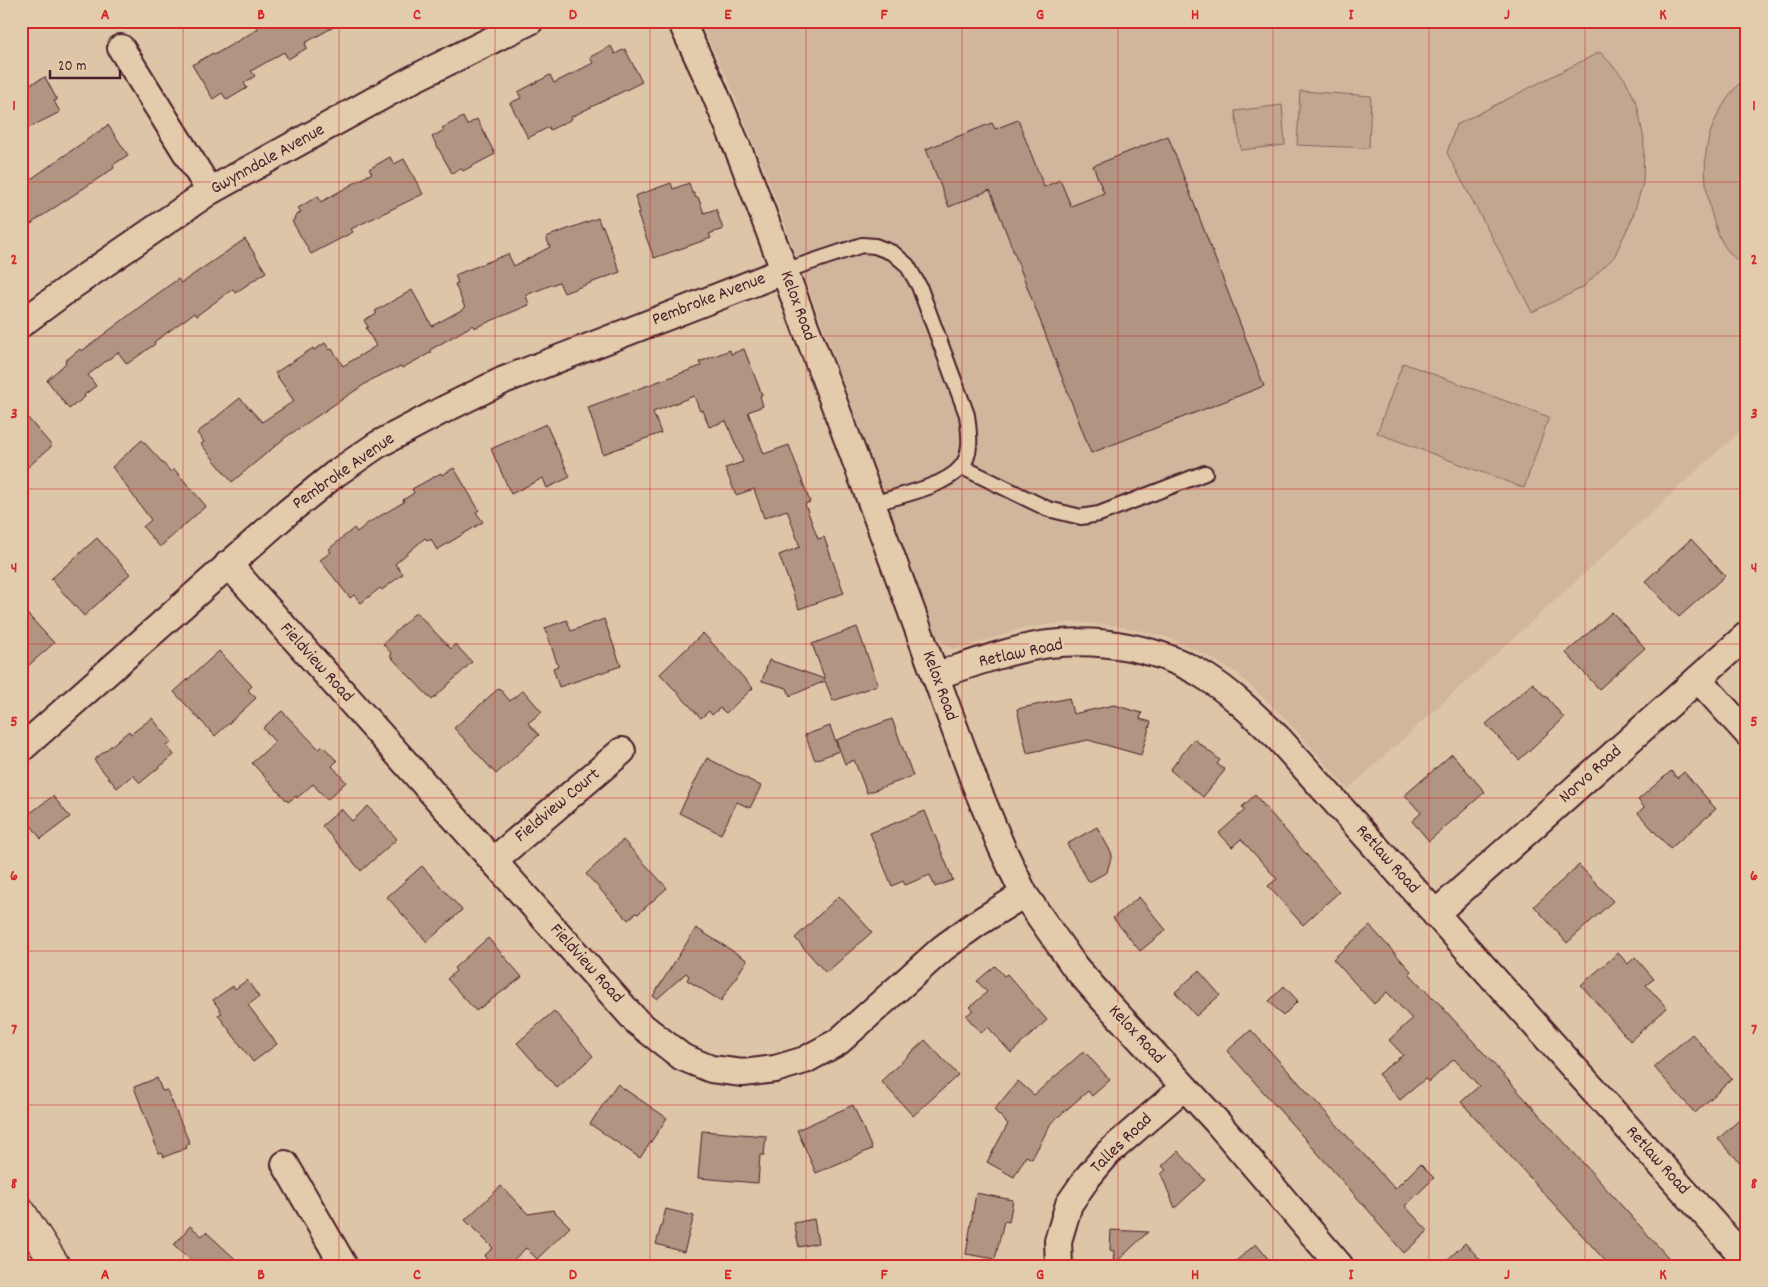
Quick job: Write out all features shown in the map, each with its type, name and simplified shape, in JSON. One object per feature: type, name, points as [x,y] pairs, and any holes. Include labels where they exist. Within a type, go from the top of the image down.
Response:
[{"type":"street","name":"Gwynndale Avenue","points":[[21,324],[72,286],[210,191],[413,79],[530,21]]},
{"type":"street","name":"Kelox Road","points":[[681,21],[717,98],[872,504],[976,786],[1024,894],[1075,966],[1223,1129],[1340,1266]]},
{"type":"street","points":[[121,48],[210,191]]},
{"type":"street","name":"Pembroke Avenue","points":[[21,749],[228,564],[335,474],[377,445],[504,380],[784,271]]},
{"type":"street","name":"Fieldview Road","points":[[228,564],[637,1022],[682,1057],[711,1069],[744,1073],[775,1069],[805,1060],[838,1042],[943,948],[976,924],[1024,894]]},
{"type":"street","name":"Norvo Road","points":[[1435,914],[1747,635]]},
{"type":"street","name":"Retlaw Road","points":[[935,676],[1008,653],[1048,644],[1086,642],[1128,647],[1165,657],[1206,677],[1244,706],[1279,739],[1747,1261]]},
{"type":"street","points":[[1698,679],[1747,733]]},
{"type":"street","name":"Fieldview Court","points":[[493,860],[622,752]]},
{"type":"street","name":"Talles Road","points":[[1058,1266],[1058,1241],[1069,1204],[1087,1178],[1108,1153],[1184,1087]]},
{"type":"street","points":[[285,1164],[344,1266]]},
{"type":"street","points":[[21,1211],[56,1266]]},
{"type":"lane","points":[[784,271],[862,245],[875,246],[893,253],[907,265],[919,286],[967,415],[970,436],[968,453],[962,467],[950,477],[936,484],[872,504]]},
{"type":"lane","points":[[962,467],[1048,509],[1081,517],[1099,514],[1205,473]]},
{"type":"shaded area","points":[[699,21],[1747,21],[1747,425],[1348,789],[1282,715],[1237,673],[1204,654],[1167,637],[1119,626],[1072,622],[1023,628],[965,647],[953,648],[945,644],[937,636],[769,181],[730,84]]},
{"type":"shaded area","points":[[1600,52],[1625,79],[1637,104],[1644,140],[1643,183],[1632,219],[1614,257],[1582,288],[1532,312],[1447,153],[1456,125]]},
{"type":"shaded area","points":[[1747,75],[1747,270],[1733,257],[1722,242],[1717,231],[1707,192],[1705,166],[1708,141],[1718,114],[1728,97]]},
{"type":"shaded area","points":[[1300,91],[1371,96],[1369,148],[1297,145]]},
{"type":"shaded area","points":[[1282,105],[1285,145],[1241,150],[1235,111]]},
{"type":"shaded area","points":[[1403,363],[1549,417],[1524,488],[1377,433]]},
{"type":"building","points":[[254,21],[344,21],[305,43],[307,48],[288,59],[284,52],[251,71],[255,76],[244,83],[247,88],[227,100],[222,93],[213,99],[192,65],[213,53],[214,55],[258,29]]},
{"type":"building","points":[[611,46],[615,54],[625,49],[642,82],[571,117],[572,119],[550,130],[549,127],[528,138],[510,103],[521,98],[518,92],[550,75],[554,83],[593,63],[590,57]]},
{"type":"building","points":[[45,77],[57,100],[54,101],[60,112],[26,129],[21,119],[21,89]]},
{"type":"building","points":[[463,117],[467,125],[477,119],[495,154],[463,171],[461,168],[452,173],[432,137],[444,130],[442,128]]},
{"type":"building","points":[[1018,120],[1044,187],[1060,180],[1071,206],[1104,193],[1093,166],[1168,136],[1264,386],[1091,453],[990,190],[949,207],[926,149],[992,123],[995,129]]},
{"type":"building","points":[[108,125],[128,155],[113,165],[114,168],[21,232],[21,186]]},
{"type":"building","points":[[390,157],[394,164],[404,159],[423,194],[351,229],[353,232],[311,254],[292,221],[301,212],[298,208],[318,196],[321,202],[372,173],[369,169]]},
{"type":"building","points":[[671,183],[673,189],[689,183],[692,193],[694,193],[696,198],[698,197],[704,213],[716,209],[723,229],[709,234],[711,238],[654,258],[637,213],[640,212],[635,196]]},
{"type":"building","points":[[598,218],[601,227],[603,226],[620,272],[564,293],[559,282],[526,295],[529,305],[474,328],[473,325],[430,350],[432,352],[402,368],[401,366],[374,378],[286,437],[232,482],[201,444],[204,442],[197,433],[240,398],[262,422],[294,401],[275,373],[313,348],[314,350],[325,343],[330,350],[332,349],[343,366],[376,346],[366,328],[368,327],[364,320],[377,313],[375,311],[412,290],[432,326],[465,308],[455,284],[458,283],[455,275],[508,254],[514,266],[550,247],[546,237]]},
{"type":"building","points":[[245,239],[266,272],[235,293],[233,289],[196,316],[194,313],[127,364],[118,352],[88,375],[96,386],[69,409],[47,380],[66,363],[65,361],[80,349],[82,351],[178,279],[181,283]]},
{"type":"building","points":[[744,349],[762,395],[760,396],[763,406],[748,412],[764,454],[789,445],[810,502],[805,504],[818,539],[824,537],[844,593],[799,609],[779,555],[800,547],[787,510],[764,518],[754,489],[736,495],[725,468],[743,462],[726,421],[709,427],[703,410],[700,411],[694,396],[653,412],[661,433],[603,454],[588,407],[701,366],[699,362],[730,350],[731,354]]},
{"type":"building","points":[[21,410],[52,446],[21,473]]},
{"type":"building","points":[[546,424],[570,477],[547,488],[543,478],[511,494],[491,449]]},
{"type":"building","points":[[142,440],[171,472],[174,469],[206,506],[160,547],[143,527],[151,520],[112,467]]},
{"type":"building","points":[[454,468],[479,510],[476,512],[483,522],[437,550],[431,539],[428,541],[425,538],[395,564],[403,574],[382,590],[380,588],[361,603],[354,595],[350,598],[320,560],[331,552],[329,549],[354,528],[357,532],[368,523],[404,502],[403,500],[414,493],[412,489]]},
{"type":"building","points":[[97,538],[130,574],[84,616],[51,579]]},
{"type":"building","points":[[1691,539],[1725,576],[1679,617],[1645,581]]},
{"type":"building","points":[[21,607],[54,643],[21,672]]},
{"type":"building","points":[[416,612],[451,649],[455,644],[472,662],[432,700],[390,656],[392,654],[383,644]]},
{"type":"building","points":[[1612,612],[1645,648],[1599,689],[1566,653]]},
{"type":"building","points":[[604,619],[621,666],[559,687],[553,668],[558,666],[545,628],[567,620],[571,631]]},
{"type":"building","points":[[857,627],[878,685],[833,701],[825,681],[790,696],[787,688],[762,681],[769,660],[825,679],[812,644]]},
{"type":"building","points":[[703,633],[753,688],[726,713],[720,708],[712,715],[709,711],[701,718],[660,674]]},
{"type":"building","points":[[219,651],[252,686],[248,690],[256,698],[215,736],[174,692]]},
{"type":"building","points":[[1533,683],[1564,718],[1519,760],[1486,724]]},
{"type":"building","points":[[499,688],[510,701],[523,690],[542,712],[528,723],[539,735],[496,774],[454,728]]},
{"type":"building","points":[[1069,698],[1073,714],[1114,705],[1142,713],[1140,719],[1151,722],[1141,755],[1088,740],[1027,753],[1017,709]]},
{"type":"building","points":[[282,711],[319,749],[323,746],[337,761],[332,766],[346,782],[327,800],[313,784],[297,798],[296,796],[288,802],[252,763],[275,742],[263,728]]},
{"type":"building","points":[[152,718],[172,742],[167,746],[174,755],[140,783],[133,775],[117,788],[94,760],[129,731],[131,734]]},
{"type":"building","points":[[892,719],[913,776],[867,793],[854,760],[845,764],[836,740]]},
{"type":"building","points":[[830,726],[839,751],[815,760],[805,735]]},
{"type":"building","points":[[1194,739],[1220,760],[1217,764],[1225,770],[1203,797],[1170,770]]},
{"type":"building","points":[[1452,754],[1485,792],[1429,841],[1412,821],[1421,813],[1405,795]]},
{"type":"building","points":[[707,758],[761,786],[750,808],[737,802],[721,834],[679,813]]},
{"type":"building","points":[[1671,771],[1677,778],[1684,772],[1716,809],[1670,849],[1638,813],[1644,807],[1638,800]]},
{"type":"building","points":[[1255,795],[1339,892],[1303,925],[1268,886],[1277,879],[1241,839],[1232,847],[1219,833],[1245,810],[1242,807]]},
{"type":"building","points":[[53,796],[70,817],[41,839],[25,817]]},
{"type":"building","points":[[368,806],[397,839],[361,871],[322,826],[341,809],[352,821]]},
{"type":"building","points":[[925,811],[953,880],[935,887],[930,875],[905,885],[903,881],[892,886],[870,833]]},
{"type":"building","points":[[1097,827],[1112,854],[1107,872],[1089,882],[1067,844]]},
{"type":"building","points":[[623,840],[667,888],[638,914],[636,913],[628,920],[586,874]]},
{"type":"building","points":[[1579,865],[1613,901],[1567,943],[1534,906]]},
{"type":"building","points":[[422,866],[462,910],[427,942],[387,897]]},
{"type":"building","points":[[839,896],[872,932],[826,973],[795,938]]},
{"type":"building","points":[[1139,897],[1166,930],[1140,951],[1113,918]]},
{"type":"building","points":[[1370,926],[1411,971],[1409,973],[1434,998],[1676,1266],[1610,1266],[1461,1102],[1479,1086],[1454,1059],[1429,1082],[1425,1079],[1400,1100],[1378,1074],[1403,1055],[1389,1040],[1412,1019],[1387,992],[1374,1004],[1333,959]]},
{"type":"building","points":[[696,928],[747,960],[721,1001],[687,980],[689,976],[686,973],[657,999],[653,996]]},
{"type":"building","points":[[488,938],[522,977],[476,1011],[447,979],[456,971],[454,968]]},
{"type":"building","points":[[1618,953],[1628,964],[1635,957],[1654,979],[1646,985],[1667,1008],[1630,1041],[1581,985]]},
{"type":"building","points":[[995,966],[1004,976],[1007,974],[1047,1020],[1011,1053],[988,1027],[981,1033],[966,1016],[973,1010],[970,1007],[987,992],[977,981]]},
{"type":"building","points":[[1199,971],[1220,995],[1196,1016],[1175,992]]},
{"type":"building","points":[[247,980],[259,997],[248,1005],[277,1044],[253,1062],[218,1015],[222,1013],[213,1000],[233,986],[235,989]]},
{"type":"building","points":[[1284,986],[1298,1001],[1283,1016],[1269,1001]]},
{"type":"building","points":[[554,1011],[593,1056],[557,1088],[517,1043]]},
{"type":"building","points":[[1251,1030],[1395,1189],[1420,1164],[1434,1178],[1405,1206],[1428,1231],[1404,1253],[1227,1051]]},
{"type":"building","points":[[1692,1034],[1732,1079],[1695,1113],[1654,1067]]},
{"type":"building","points":[[925,1040],[958,1075],[913,1116],[881,1081]]},
{"type":"building","points":[[1084,1051],[1110,1080],[1092,1096],[1088,1091],[1051,1123],[1032,1159],[1026,1156],[1014,1177],[987,1162],[1008,1124],[994,1110],[1018,1081],[1034,1095]]},
{"type":"building","points":[[157,1078],[162,1091],[167,1090],[190,1144],[186,1145],[187,1148],[164,1157],[162,1153],[159,1154],[134,1087]]},
{"type":"building","points":[[617,1084],[667,1118],[640,1158],[590,1124]]},
{"type":"building","points":[[853,1105],[872,1149],[816,1173],[797,1130]]},
{"type":"building","points":[[1747,1113],[1747,1170],[1718,1139]]},
{"type":"building","points":[[702,1131],[766,1136],[764,1155],[760,1155],[758,1183],[698,1178]]},
{"type":"building","points":[[1178,1151],[1205,1180],[1175,1208],[1161,1174],[1166,1170],[1162,1166]]},
{"type":"building","points":[[501,1186],[528,1214],[553,1210],[570,1227],[537,1259],[526,1248],[507,1266],[493,1266],[484,1256],[493,1248],[465,1220]]},
{"type":"building","points":[[976,1193],[1013,1200],[1009,1222],[1004,1221],[995,1259],[966,1254]]},
{"type":"building","points":[[666,1209],[694,1216],[684,1252],[656,1244]]},
{"type":"building","points":[[814,1219],[818,1243],[799,1247],[794,1223]]},
{"type":"building","points":[[190,1226],[202,1236],[206,1232],[243,1266],[197,1266],[174,1245]]},
{"type":"building","points":[[1111,1230],[1148,1232],[1113,1265],[1114,1251],[1110,1250]]},
{"type":"building","points":[[1465,1243],[1486,1266],[1441,1266]]},
{"type":"building","points":[[1256,1244],[1274,1266],[1230,1266]]}]
